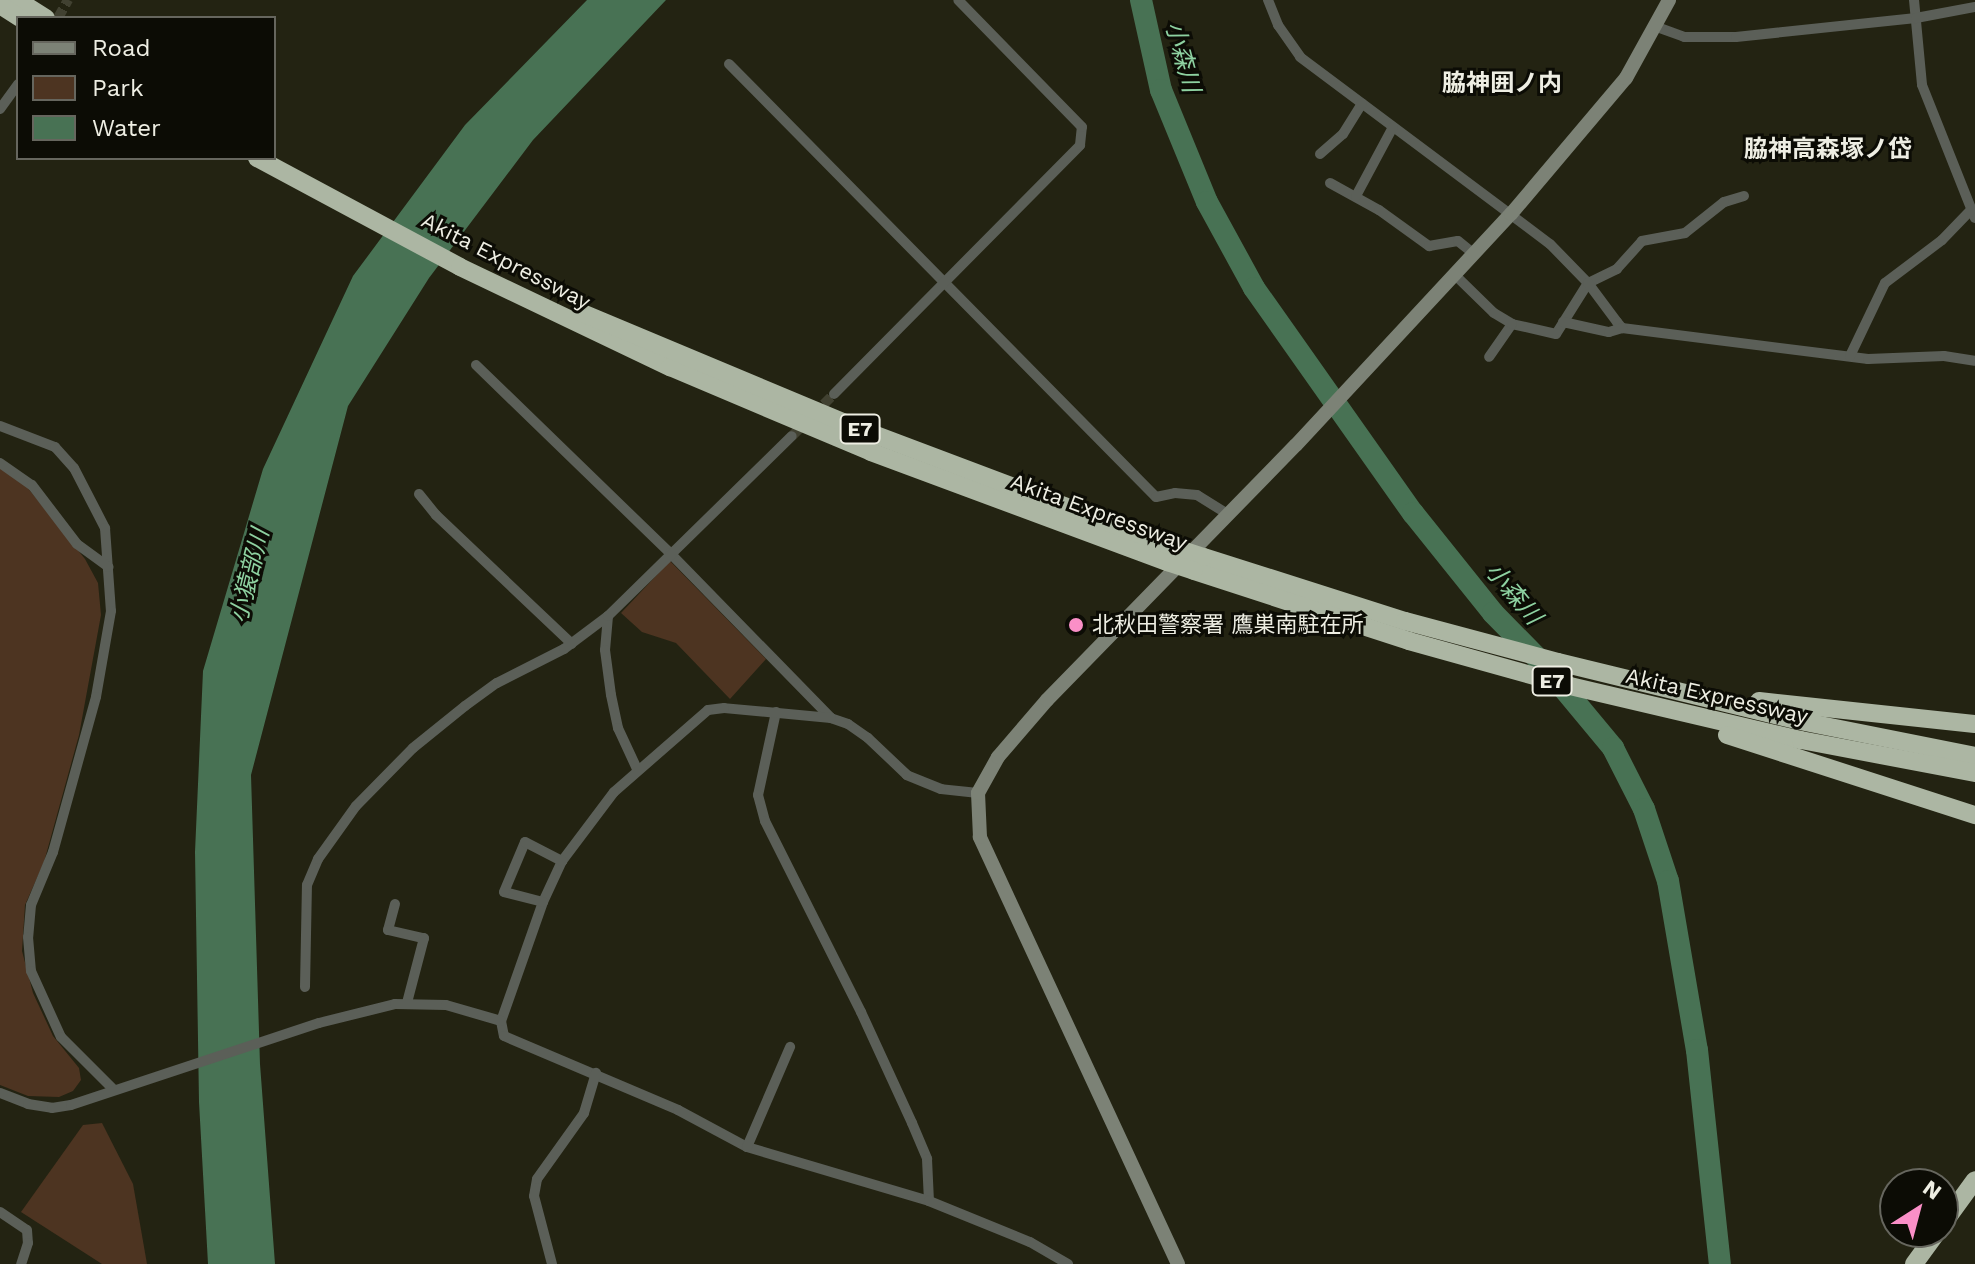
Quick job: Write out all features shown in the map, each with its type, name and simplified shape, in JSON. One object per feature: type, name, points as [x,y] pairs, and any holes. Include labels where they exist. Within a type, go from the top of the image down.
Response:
[{"type":"highway","points":[[17,0],[43,16]]},
{"type":"highway","points":[[0,5],[17,16]]},
{"type":"highway","name":"Akita Expressway","points":[[276,156],[305,179]]},
{"type":"highway","name":"Akita Expressway","points":[[262,160],[305,179],[545,302],[1172,555],[1409,641],[1698,722],[1975,773]]},
{"type":"highway","name":"Akita Expressway","points":[[1199,564],[1558,662],[1975,756]]},
{"type":"highway","points":[[1692,693],[1975,724]]},
{"type":"highway","points":[[1698,722],[1975,815]]},
{"type":"highway","points":[[1959,1202],[1975,1180]]},
{"type":"street","points":[[834,394],[1080,145],[1082,127],[958,0]]},
{"type":"street","points":[[1268,0],[1278,25],[1300,57],[1511,214],[1577,268],[1622,328]]},
{"type":"street","points":[[1178,1264],[980,837],[978,793],[998,757],[1047,700],[1360,377],[1511,214],[1626,78],[1657,27],[1669,0]]},
{"type":"street","points":[[1850,356],[1885,283],[1973,214],[1922,85],[1914,0]]},
{"type":"street","points":[[1657,27],[1684,37],[1736,37],[1916,18],[1975,7]]},
{"type":"street","points":[[729,64],[1156,497],[1175,493],[1197,495],[1228,514]]},
{"type":"street","points":[[0,109],[16,87]]},
{"type":"street","points":[[1320,154],[1343,134],[1362,104]]},
{"type":"street","points":[[1356,196],[1393,127]]},
{"type":"street","points":[[1330,183],[1356,196],[1429,246],[1458,241],[1474,254]]},
{"type":"street","points":[[1455,275],[1494,313],[1512,324],[1556,334],[1588,283],[1617,269],[1642,241],[1654,236],[1685,233],[1724,202],[1744,196]]},
{"type":"street","points":[[1563,322],[1609,332],[1622,328],[1850,356],[1944,356],[1975,361]]},
{"type":"street","points":[[1489,357],[1512,324]]},
{"type":"street","points":[[476,365],[670,553],[831,718]]},
{"type":"street","points":[[0,426],[55,447],[74,468],[105,528],[111,611],[96,697],[53,852],[31,905],[28,937],[31,971],[61,1037],[114,1090]]},
{"type":"street","points":[[305,987],[307,885],[318,859],[356,806],[413,748],[465,706],[497,683],[572,644],[608,616],[792,436]]},
{"type":"street","points":[[0,463],[32,485],[77,544],[109,567]]},
{"type":"street","points":[[419,494],[436,515],[572,644]]},
{"type":"street","points":[[608,616],[605,650],[611,695],[618,728],[637,769]]},
{"type":"street","points":[[978,793],[941,789],[907,775],[868,738],[848,724],[831,718],[724,708],[708,710],[614,792],[562,861],[543,902],[501,1021],[504,1036],[678,1110],[747,1147],[816,1170],[929,1201],[1030,1242],[1068,1264]]},
{"type":"street","points":[[776,712],[758,795],[765,821],[861,1012],[912,1123],[927,1159],[929,1201]]},
{"type":"street","points":[[543,902],[504,892],[525,842],[562,861]]},
{"type":"street","points":[[395,904],[388,930],[424,938],[407,1003]]},
{"type":"street","points":[[0,1093],[28,1104],[52,1108],[319,1023],[407,1003],[446,1005],[501,1021]]},
{"type":"street","points":[[747,1147],[790,1047]]},
{"type":"street","points":[[552,1264],[534,1196],[537,1179],[584,1113],[596,1073]]},
{"type":"street","points":[[0,1212],[27,1230],[28,1243],[21,1264]]},
{"type":"green space","points":[[0,468],[27,487],[85,559],[98,583],[101,615],[79,735],[44,862],[25,905],[22,951],[33,993],[53,1036],[79,1068],[81,1080],[73,1091],[59,1097],[28,1096],[0,1085]]},
{"type":"green space","points":[[670,561],[766,659],[730,699],[676,643],[642,632],[621,613]]},
{"type":"green space","points":[[102,1123],[133,1184],[147,1264],[102,1264],[21,1212],[83,1125]]},
{"type":"water","name":"小猿部川","points":[[587,0],[666,0],[533,140],[429,278],[348,406],[251,775],[260,1064],[275,1264],[208,1264],[199,1102],[195,852],[203,671],[263,469],[353,276],[465,125]]},
{"type":"waterway","name":"小森川","points":[[1141,0],[1161,90],[1207,202],[1254,288],[1413,513],[1493,613],[1545,666],[1613,748],[1644,809],[1668,881],[1697,1050],[1720,1264]]},
{"type":"tunnel","points":[[59,16],[68,0]]},
{"type":"tunnel","points":[[792,436],[834,394]]},
{"type":"place","name":"北秋田警察署 鷹巣南駐在所","points":[[1076,625]]},
{"type":"district","name":"脇神囲ノ内","points":[[1502,84]]},
{"type":"district","name":"脇神高森塚ノ岱","points":[[1828,150]]}]
